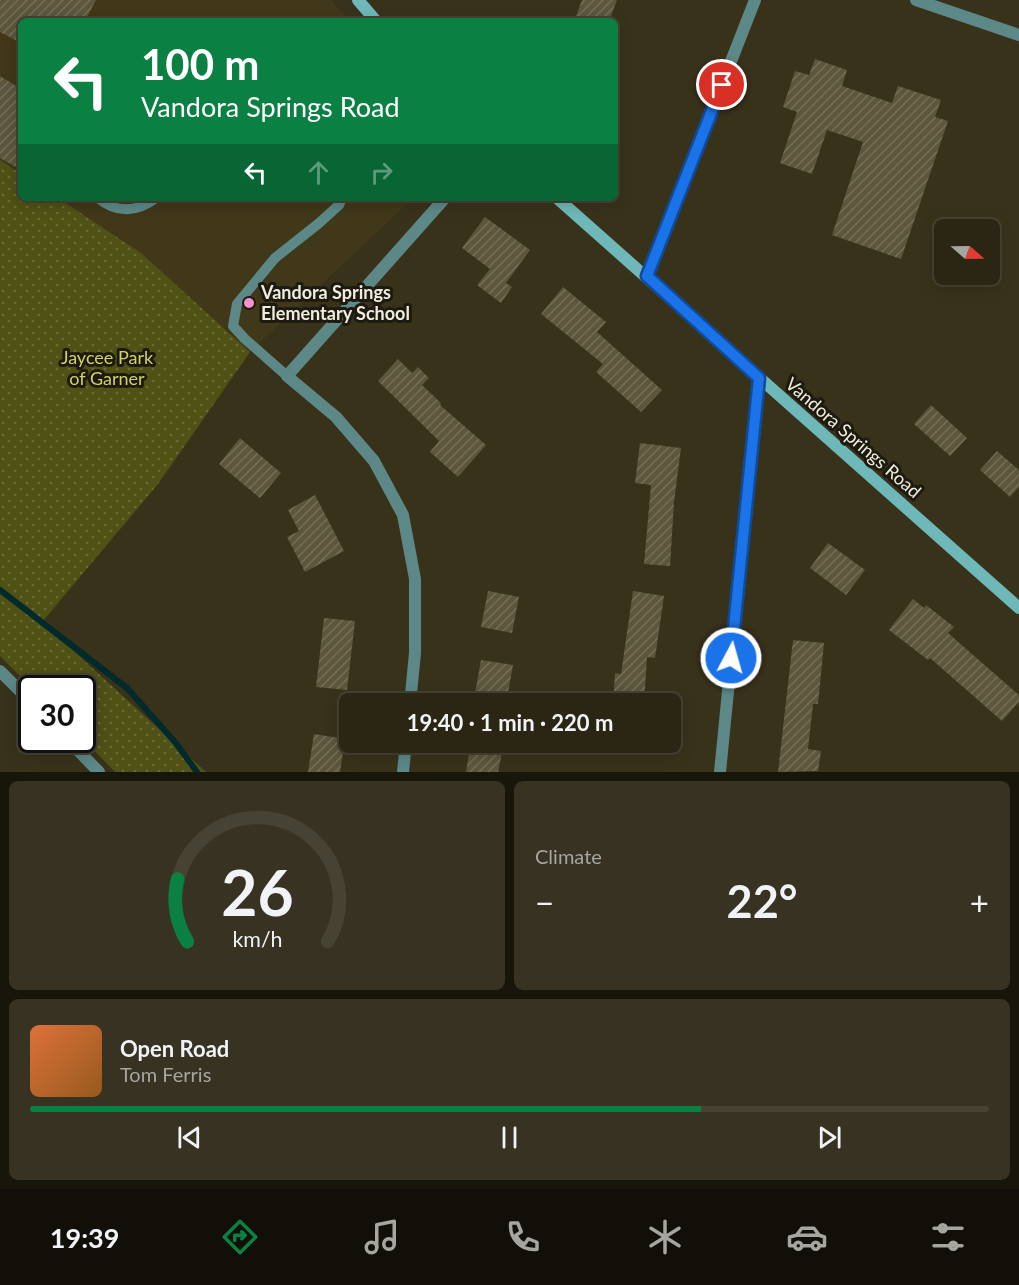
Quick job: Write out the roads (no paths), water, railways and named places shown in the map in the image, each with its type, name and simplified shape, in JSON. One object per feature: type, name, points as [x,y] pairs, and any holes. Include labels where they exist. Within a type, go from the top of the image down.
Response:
[{"type":"street","points":[[358,0],[373,18]]},
{"type":"street","points":[[647,276],[755,0]]},
{"type":"street","points":[[916,0],[1019,35]]},
{"type":"street","points":[[411,693],[415,653],[415,579],[403,515],[374,461],[336,417],[287,376],[442,201]]},
{"type":"street","name":"Vandora Springs Road","points":[[560,201],[1019,608]]},
{"type":"street","points":[[720,772],[759,378]]},
{"type":"street","points":[[0,671],[18,688]]},
{"type":"street","points":[[81,753],[99,772]]},
{"type":"street","points":[[403,772],[405,753]]},
{"type":"lane","points":[[102,201],[118,209],[131,210],[145,206],[152,201]]},
{"type":"lane","points":[[287,376],[233,326],[237,304],[275,258],[325,217],[340,201]]},
{"type":"waterway","points":[[0,590],[127,688],[175,742],[197,772]]},
{"type":"place","name":"Vandora Springs Elementary School","points":[[249,303]]},
{"type":"park label","name":"Jaycee Park of Garner","points":[[107,368]]}]
